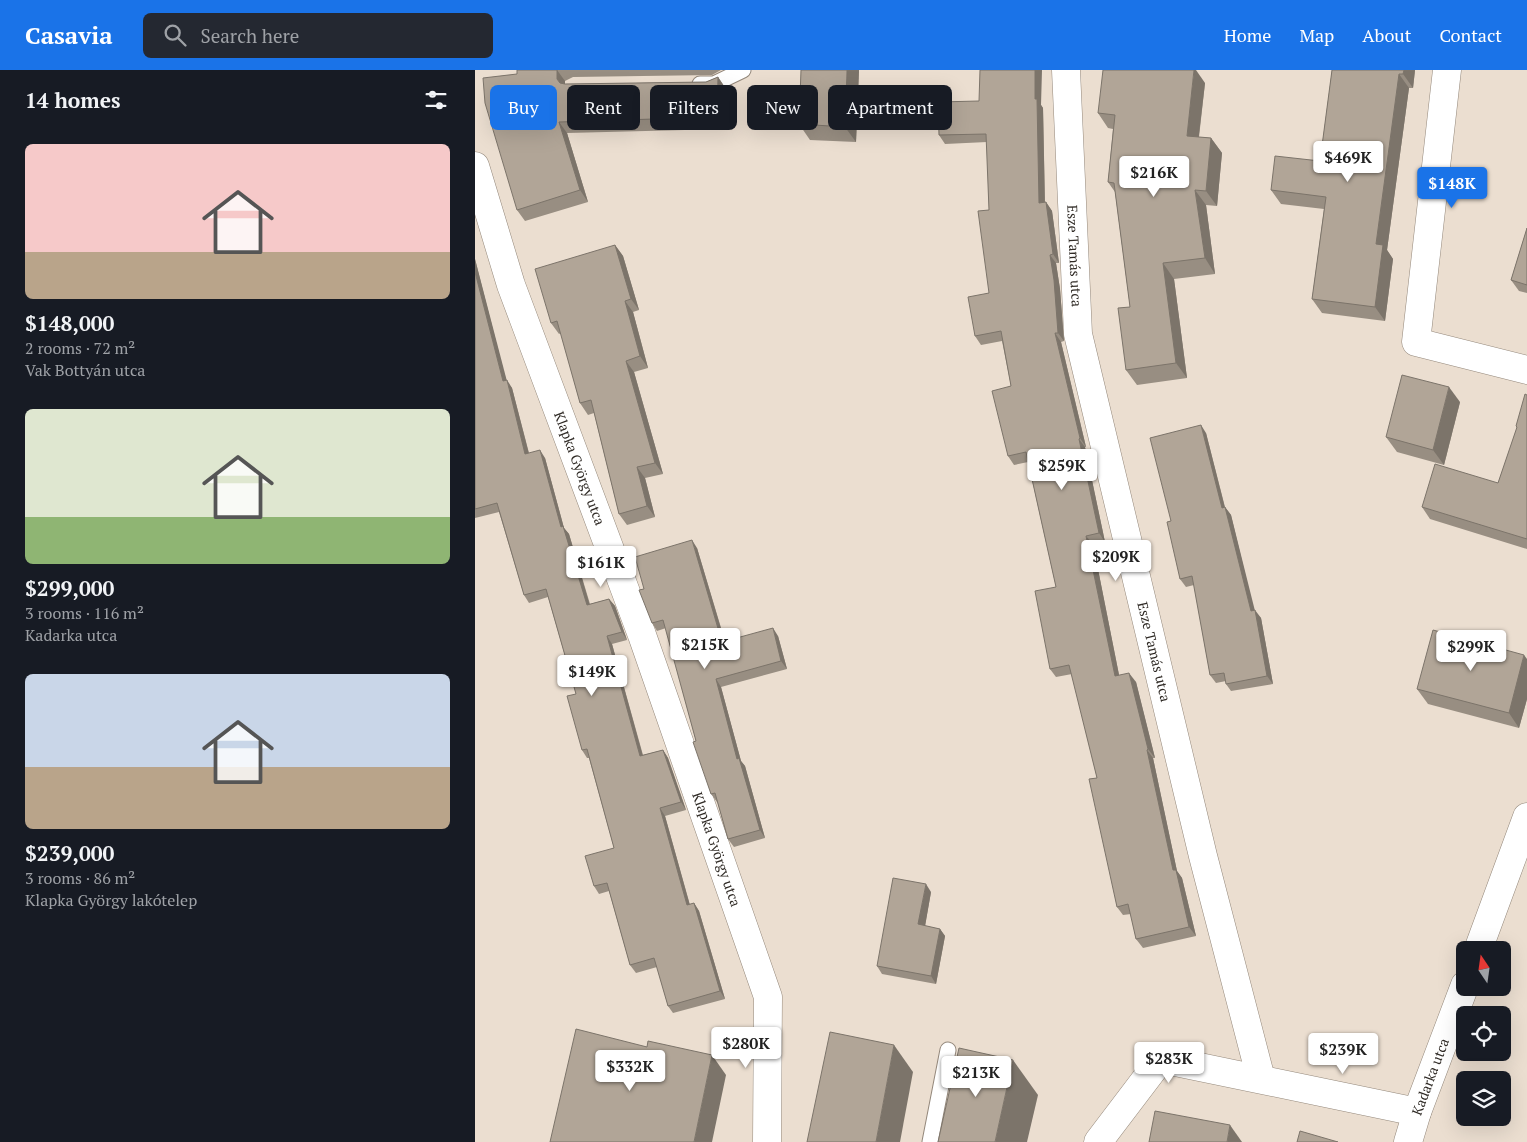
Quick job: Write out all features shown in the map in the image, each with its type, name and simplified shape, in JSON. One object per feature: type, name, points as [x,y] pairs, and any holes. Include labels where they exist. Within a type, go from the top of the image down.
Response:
[{"type":"street","name":"Esze Tamás utca","points":[[1066,70],[1078,334],[1201,846],[1261,1080]]},
{"type":"street","points":[[1447,70],[1416,342],[1527,370]]},
{"type":"street","name":"Klapka György utca","points":[[475,166],[511,285],[642,635],[768,997],[767,1142]]},
{"type":"street","points":[[1481,941],[1527,817]]},
{"type":"street","name":"Kadarka utca","points":[[1408,1142],[1417,1112],[1461,996]]},
{"type":"street","points":[[1098,1142],[1161,1059],[1417,1112]]},
{"type":"lane","points":[[686,84],[714,84],[743,70]]},
{"type":"lane","points":[[930,1142],[948,1050]]},
{"type":"building","points":[[517,70],[557,70],[557,79],[560,83],[565,84],[706,82],[718,77],[718,85],[650,85],[650,119],[640,119],[640,85],[567,85],[567,122],[559,122],[580,190],[517,210],[493,130],[557,130],[557,85],[490,85],[490,120],[485,103],[483,78],[517,74]]},
{"type":"building","points":[[801,70],[847,70],[846,85],[828,85],[828,126],[818,125],[818,85],[800,85]]},
{"type":"building","points":[[980,70],[1035,70],[1039,203],[1046,202],[1053,254],[1050,255],[1058,333],[1055,333],[1080,438],[1099,533],[1086,536],[1115,676],[1129,673],[1148,749],[1173,870],[1176,870],[1189,927],[1136,939],[1128,904],[1117,907],[1089,779],[1097,778],[1069,665],[1050,669],[1035,591],[1056,587],[1026,452],[1008,456],[992,391],[1011,386],[1001,331],[975,336],[968,297],[989,293],[978,211],[989,210],[986,134],[939,135],[939,130],[952,130],[952,102],[979,101]]},
{"type":"building","points":[[1103,70],[1194,70],[1187,136],[1211,138],[1206,191],[1195,190],[1205,258],[1163,263],[1176,363],[1126,370],[1118,308],[1130,307],[1114,183],[1108,182],[1115,115],[1098,113]]},
{"type":"building","points":[[1332,70],[1404,70],[1403,74],[1399,74],[1376,244],[1383,245],[1375,307],[1312,299],[1326,197],[1271,190],[1275,156],[1320,161]]},
{"type":"building","points":[[1527,228],[1527,285],[1511,280]]},
{"type":"building","points":[[615,245],[631,299],[625,301],[640,356],[626,361],[655,463],[637,467],[647,506],[619,514],[591,400],[580,403],[557,321],[551,323],[535,269]]},
{"type":"building","points":[[475,272],[503,381],[507,380],[525,454],[540,450],[561,527],[563,526],[587,605],[609,599],[622,632],[607,636],[640,756],[663,750],[681,802],[660,808],[687,905],[694,903],[720,991],[668,1006],[654,958],[630,965],[607,883],[594,886],[585,856],[614,848],[587,749],[582,750],[567,696],[576,694],[546,589],[524,595],[497,503],[475,509]]},
{"type":"building","points":[[1402,375],[1449,387],[1433,450],[1386,437]]},
{"type":"building","points":[[1525,394],[1527,395],[1527,539],[1422,507],[1435,464],[1498,483],[1517,427]]},
{"type":"building","points":[[1201,425],[1222,508],[1225,507],[1251,611],[1255,610],[1267,676],[1226,684],[1224,673],[1210,675],[1192,576],[1180,579],[1167,522],[1171,521],[1150,438]]},
{"type":"building","points":[[692,540],[722,642],[773,628],[781,661],[716,679],[737,759],[739,758],[760,830],[728,839],[715,793],[711,794],[693,742],[696,741],[663,620],[652,623],[639,590],[644,589],[635,557]]},
{"type":"building","points":[[1433,630],[1524,655],[1509,713],[1417,689]]},
{"type":"building","points":[[893,878],[926,884],[918,924],[940,929],[931,976],[877,966]]},
{"type":"building","points":[[576,1029],[647,1047],[648,1041],[712,1055],[694,1142],[550,1142]]},
{"type":"building","points":[[830,1032],[894,1045],[876,1142],[807,1142]]},
{"type":"building","points":[[959,1048],[1013,1060],[995,1142],[938,1142]]},
{"type":"building","points":[[1155,1111],[1230,1125],[1227,1142],[1149,1142]]},
{"type":"building","points":[[1300,1131],[1338,1142],[1297,1142]]}]
